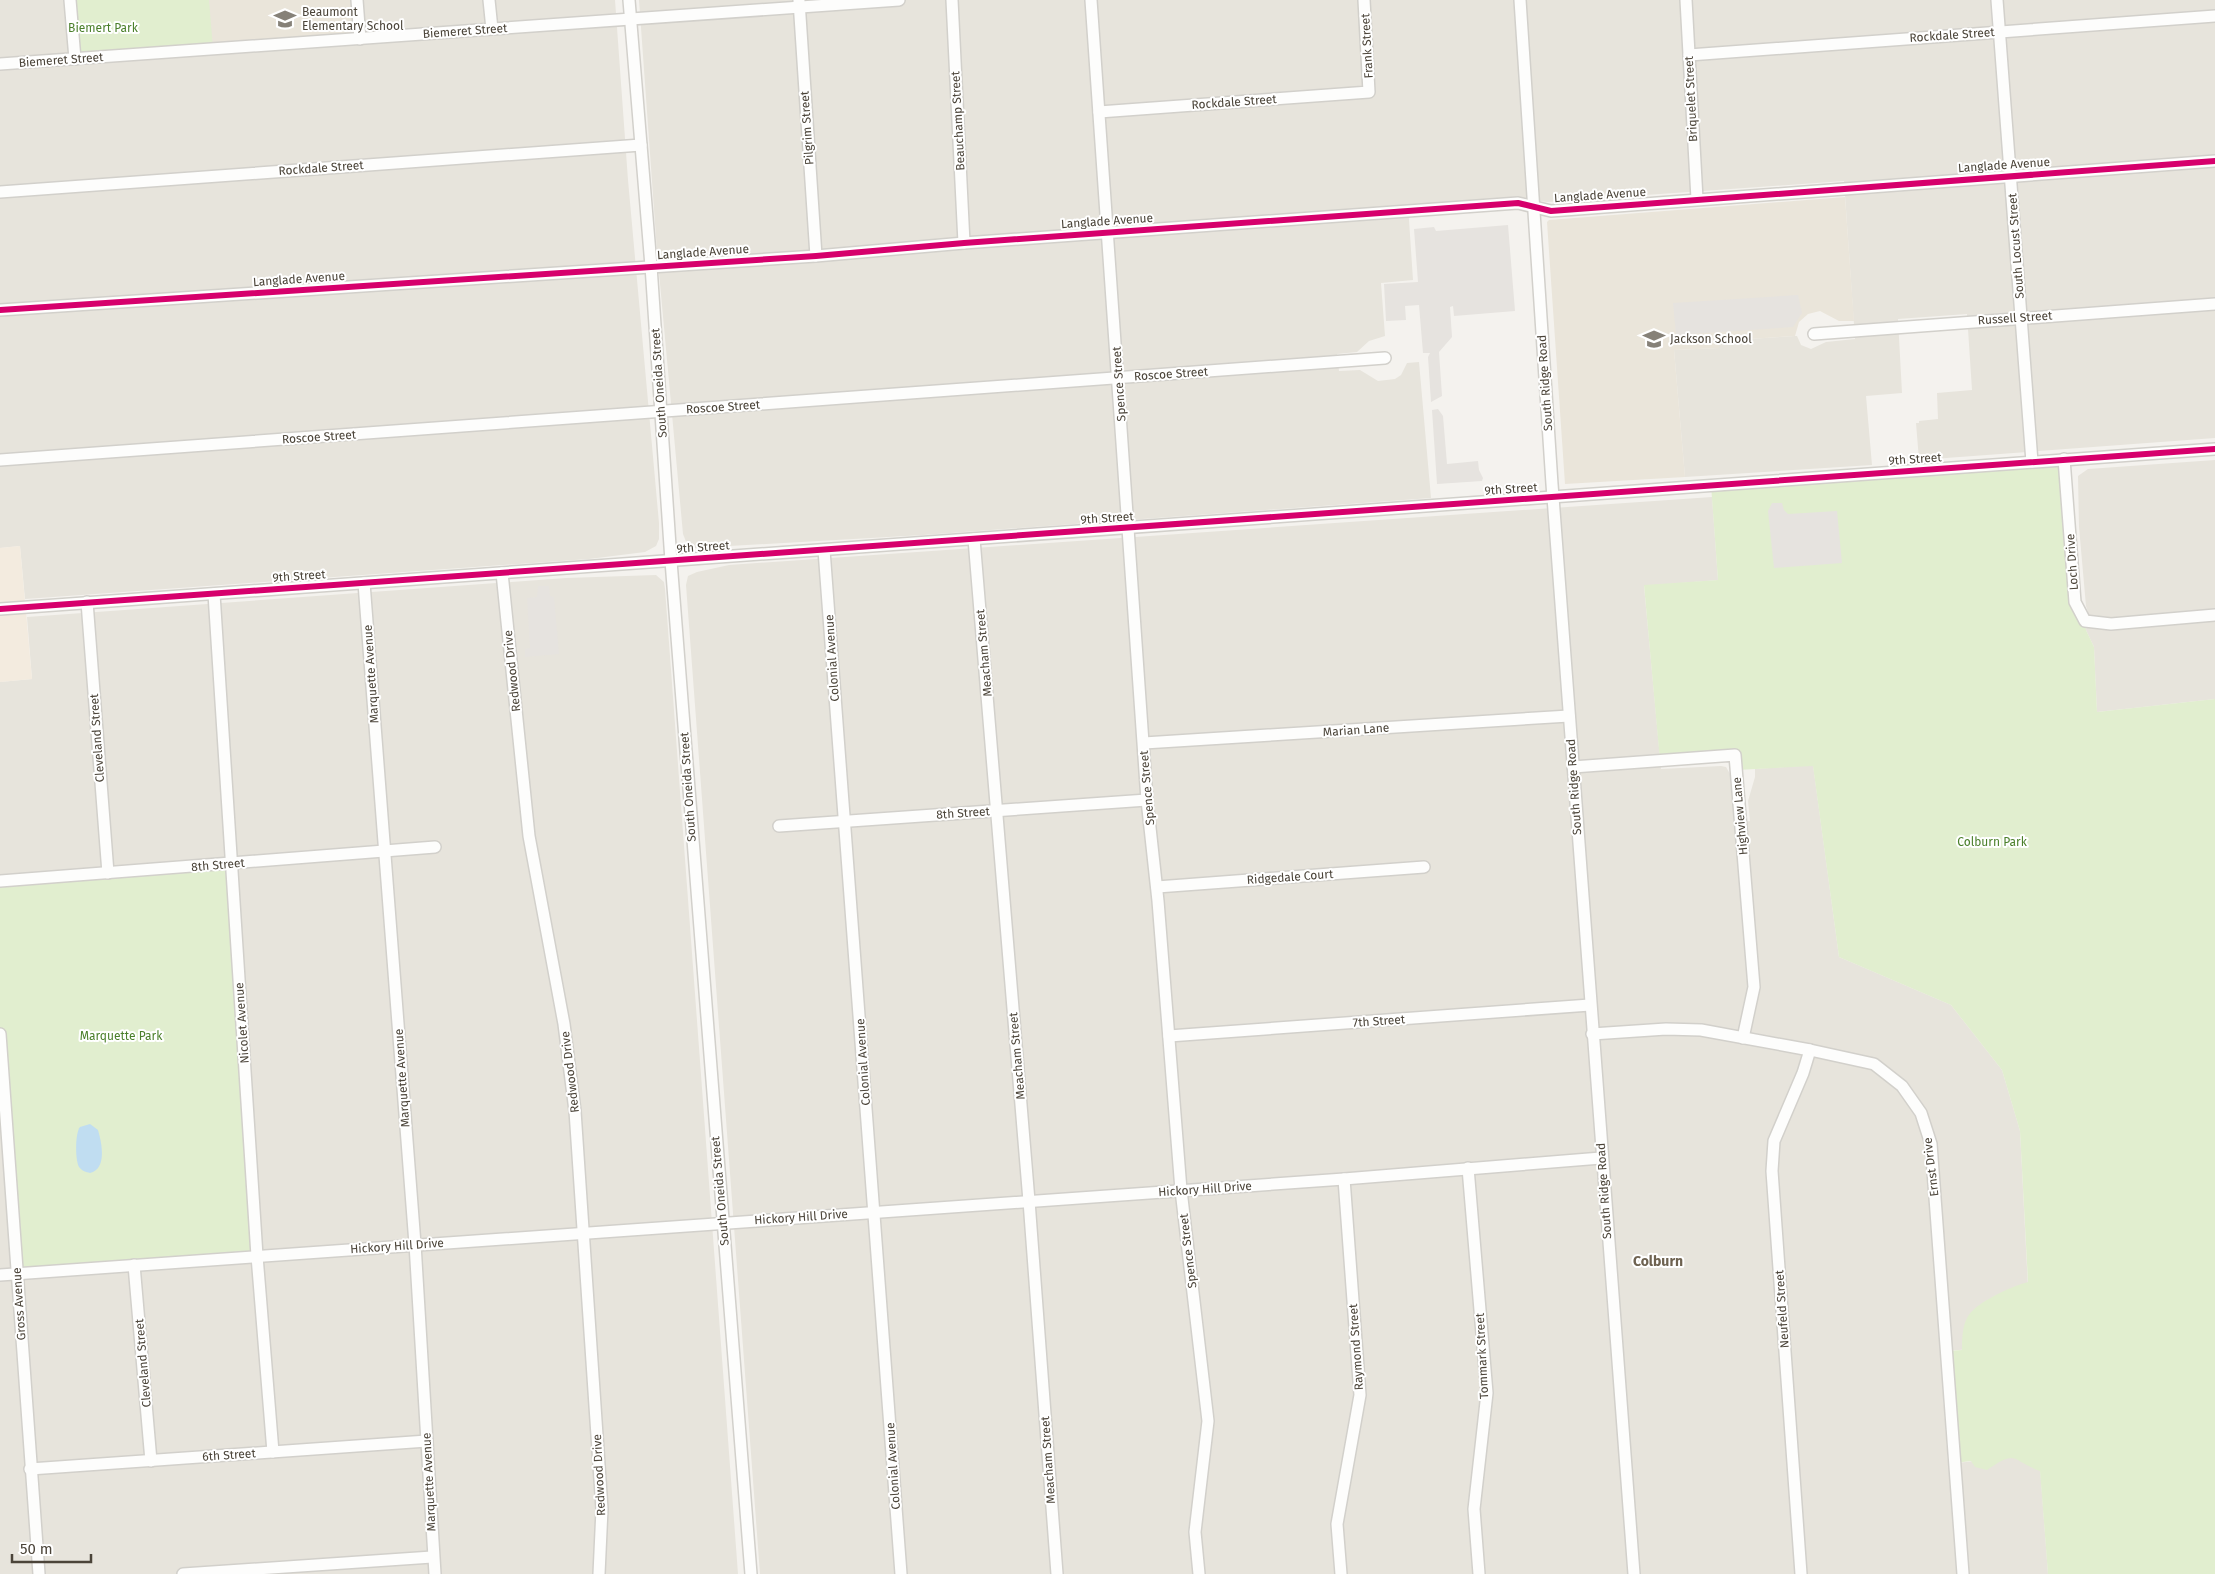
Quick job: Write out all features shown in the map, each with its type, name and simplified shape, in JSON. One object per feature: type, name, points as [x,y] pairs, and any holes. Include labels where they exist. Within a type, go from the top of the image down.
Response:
[{"type":"street","points":[[70,0],[75,59]]},
{"type":"street","points":[[357,0],[360,38]]},
{"type":"street","points":[[489,0],[492,29]]},
{"type":"street","name":"South Oneida Street","points":[[629,0],[751,1574]]},
{"type":"street","name":"Biemeret Street","points":[[0,64],[631,19],[799,4],[899,0]]},
{"type":"street","name":"Beauchamp Street","points":[[952,0],[964,243]]},
{"type":"street","name":"Spence Street","points":[[1091,0],[1147,800],[1157,887],[1181,1190],[1208,1421],[1195,1532],[1199,1574]]},
{"type":"street","name":"Frank Street","points":[[1364,0],[1369,92]]},
{"type":"street","name":"South Ridge Road","points":[[1520,0],[1572,767],[1634,1574]]},
{"type":"street","name":"Briquelet Street","points":[[1686,0],[1697,199]]},
{"type":"street","name":"South Locust Street","points":[[1997,0],[2032,462]]},
{"type":"street","name":"Pilgrim Street","points":[[799,4],[816,256]]},
{"type":"street","name":"Rockdale Street","points":[[1689,55],[2215,16]]},
{"type":"street","name":"Rockdale Street","points":[[1100,112],[1369,92]]},
{"type":"street","name":"Rockdale Street","points":[[0,192],[641,145]]},
{"type":"street","name":"Langlade Avenue","points":[[0,310],[816,256],[964,243],[1518,203],[1551,211],[2215,160]]},
{"type":"street","name":"Russell Street","points":[[1814,334],[2215,304]]},
{"type":"street","name":"Roscoe Street","points":[[0,460],[1385,358]]},
{"type":"street","name":"9th Street","points":[[0,609],[2215,448]]},
{"type":"street","name":"Loch Drive","points":[[2064,460],[2075,602],[2085,621],[2111,624],[2215,615]]},
{"type":"street","name":"Meacham Street","points":[[974,539],[1029,1201],[1057,1574]]},
{"type":"street","name":"Colonial Avenue","points":[[824,550],[901,1574]]},
{"type":"street","name":"Redwood Drive","points":[[502,573],[529,836],[564,1024],[575,1112],[602,1509],[599,1574]]},
{"type":"street","name":"Marquette Avenue","points":[[364,583],[415,1244],[432,1557],[435,1574]]},
{"type":"street","name":"Nicolet Avenue","points":[[214,594],[257,1256],[273,1452]]},
{"type":"street","name":"Cleveland Street","points":[[87,602],[108,873]]},
{"type":"street","name":"Marian Lane","points":[[1144,743],[1569,716]]},
{"type":"street","name":"Highview Lane","points":[[1572,767],[1735,755],[1754,987],[1744,1038]]},
{"type":"street","name":"8th Street","points":[[779,826],[1147,800]]},
{"type":"street","name":"8th Street","points":[[0,881],[435,847]]},
{"type":"street","name":"Ridgedale Court","points":[[1157,887],[1424,867]]},
{"type":"street","name":"7th Street","points":[[1169,1036],[1590,1005]]},
{"type":"street","name":"Ernst Drive","points":[[1592,1034],[1666,1029],[1701,1030],[1874,1064],[1902,1086],[1921,1113],[1931,1144],[1963,1574]]},
{"type":"street","name":"Gross Avenue","points":[[0,1034],[39,1574]]},
{"type":"street","name":"Neufeld Street","points":[[1801,1574],[1772,1171],[1774,1141],[1803,1074],[1810,1050]]},
{"type":"street","name":"Hickory Hill Drive","points":[[0,1275],[1344,1179],[1601,1158]]},
{"type":"street","name":"Tommark Street","points":[[1468,1168],[1487,1393],[1474,1509],[1479,1574]]},
{"type":"street","name":"Raymond Street","points":[[1341,1574],[1337,1524],[1360,1395],[1344,1179]]},
{"type":"street","name":"Cleveland Street","points":[[134,1265],[151,1461]]},
{"type":"street","name":"6th Street","points":[[30,1469],[427,1441]]},
{"type":"street","points":[[183,1574],[282,1570],[432,1557]]},
{"type":"shaded area","points":[[0,0],[615,0],[628,180],[659,523],[659,539],[656,546],[645,552],[589,559],[25,599],[20,546],[0,548]]},
{"type":"shaded area","name":"Beaumont Elementary School","points":[[209,0],[357,0],[360,39],[213,49]]},
{"type":"shaded area","points":[[639,0],[2215,0],[2215,438],[1919,460],[1916,423],[1938,419],[1937,393],[1972,390],[1967,314],[1898,319],[1902,393],[1866,396],[1872,465],[1685,477],[1674,350],[1719,348],[1718,341],[1795,336],[1797,336],[1801,345],[1811,349],[1826,342],[1855,339],[1844,181],[1547,202],[1516,197],[1408,205],[1413,280],[1381,283],[1385,336],[1369,341],[1357,352],[1337,354],[1339,371],[1360,370],[1378,381],[1395,379],[1401,375],[1407,363],[1419,362],[1431,498],[923,535],[695,548],[687,544],[683,534],[657,251]]},
{"type":"shaded area","name":"Jackson School","points":[[1845,197],[1854,321],[1839,321],[1820,311],[1808,314],[1799,322],[1795,336],[1719,341],[1719,348],[1674,350],[1685,477],[1565,484],[1547,222],[1549,220]]},
{"type":"shaded area","points":[[1508,225],[1515,311],[1454,316],[1453,306],[1450,307],[1452,337],[1439,352],[1442,396],[1431,402],[1428,357],[1430,353],[1423,353],[1419,305],[1405,306],[1406,320],[1386,321],[1384,284],[1418,282],[1414,229],[1434,227],[1436,231]]},
{"type":"shaded area","points":[[1798,295],[1802,313],[1793,327],[1676,335],[1673,303]]},
{"type":"shaded area","points":[[1438,409],[1443,416],[1447,464],[1478,461],[1479,470],[1483,478],[1482,481],[1437,484],[1432,410]]},
{"type":"shaded area","points":[[2215,460],[2215,699],[2097,712],[2094,647],[2086,630],[2088,612],[2079,527],[2078,476],[2088,469]]},
{"type":"shaded area","points":[[1712,497],[1718,580],[1644,586],[1661,769],[1726,767],[1730,774],[1734,823],[1750,821],[1748,801],[1755,777],[1755,769],[1813,765],[1839,957],[1951,1005],[2002,1070],[2020,1131],[2031,1346],[1940,1351],[1948,1464],[2039,1454],[2048,1574],[760,1574],[686,585],[688,576],[697,572],[729,565]]},
{"type":"shaded area","points":[[1772,503],[1782,503],[1784,510],[1788,514],[1837,511],[1842,563],[1774,568],[1768,511]]},
{"type":"shaded area","points":[[20,546],[32,679],[0,682],[0,548]]},
{"type":"shaded area","points":[[656,575],[664,582],[665,589],[738,1574],[0,1574],[0,682],[32,679],[27,617],[566,578]]},
{"type":"shaded area","points":[[538,586],[549,586],[550,596],[554,597],[559,654],[525,657],[525,649],[530,648],[527,598],[537,597]]},
{"type":"green space","name":"Biemert Park","points":[[70,0],[209,0],[213,49],[75,59]]},
{"type":"green space","name":"Colburn Park","points":[[2064,459],[2075,602],[2085,621],[2086,630],[2094,647],[2097,712],[2215,699],[2215,1574],[2048,1574],[2040,1471],[2009,1458],[1987,1470],[1975,1467],[1971,1461],[1955,1463],[1947,1351],[1962,1350],[1965,1322],[1971,1312],[1985,1301],[2004,1291],[2028,1282],[2020,1131],[2002,1070],[1951,1005],[1839,957],[1813,766],[1737,770],[1735,756],[1660,761],[1644,585],[1718,580],[1711,485]]},
{"type":"green space","name":"Marquette Park","points":[[231,864],[257,1256],[17,1273],[0,1034],[0,881]]},
{"type":"water","points":[[90,1124],[98,1130],[102,1155],[99,1167],[90,1173],[79,1167],[76,1147],[78,1130],[80,1127]]},
{"type":"cycle path","points":[[0,310],[816,256],[964,243],[1518,203],[1551,211],[2215,161]]},
{"type":"cycle path","points":[[0,609],[2215,449]]},
{"type":"place","name":"Beaumont Elementary School","points":[[285,19]]},
{"type":"place","name":"Jackson School","points":[[1654,339]]},
{"type":"district","name":"Colburn","points":[[1658,1261]]}]
